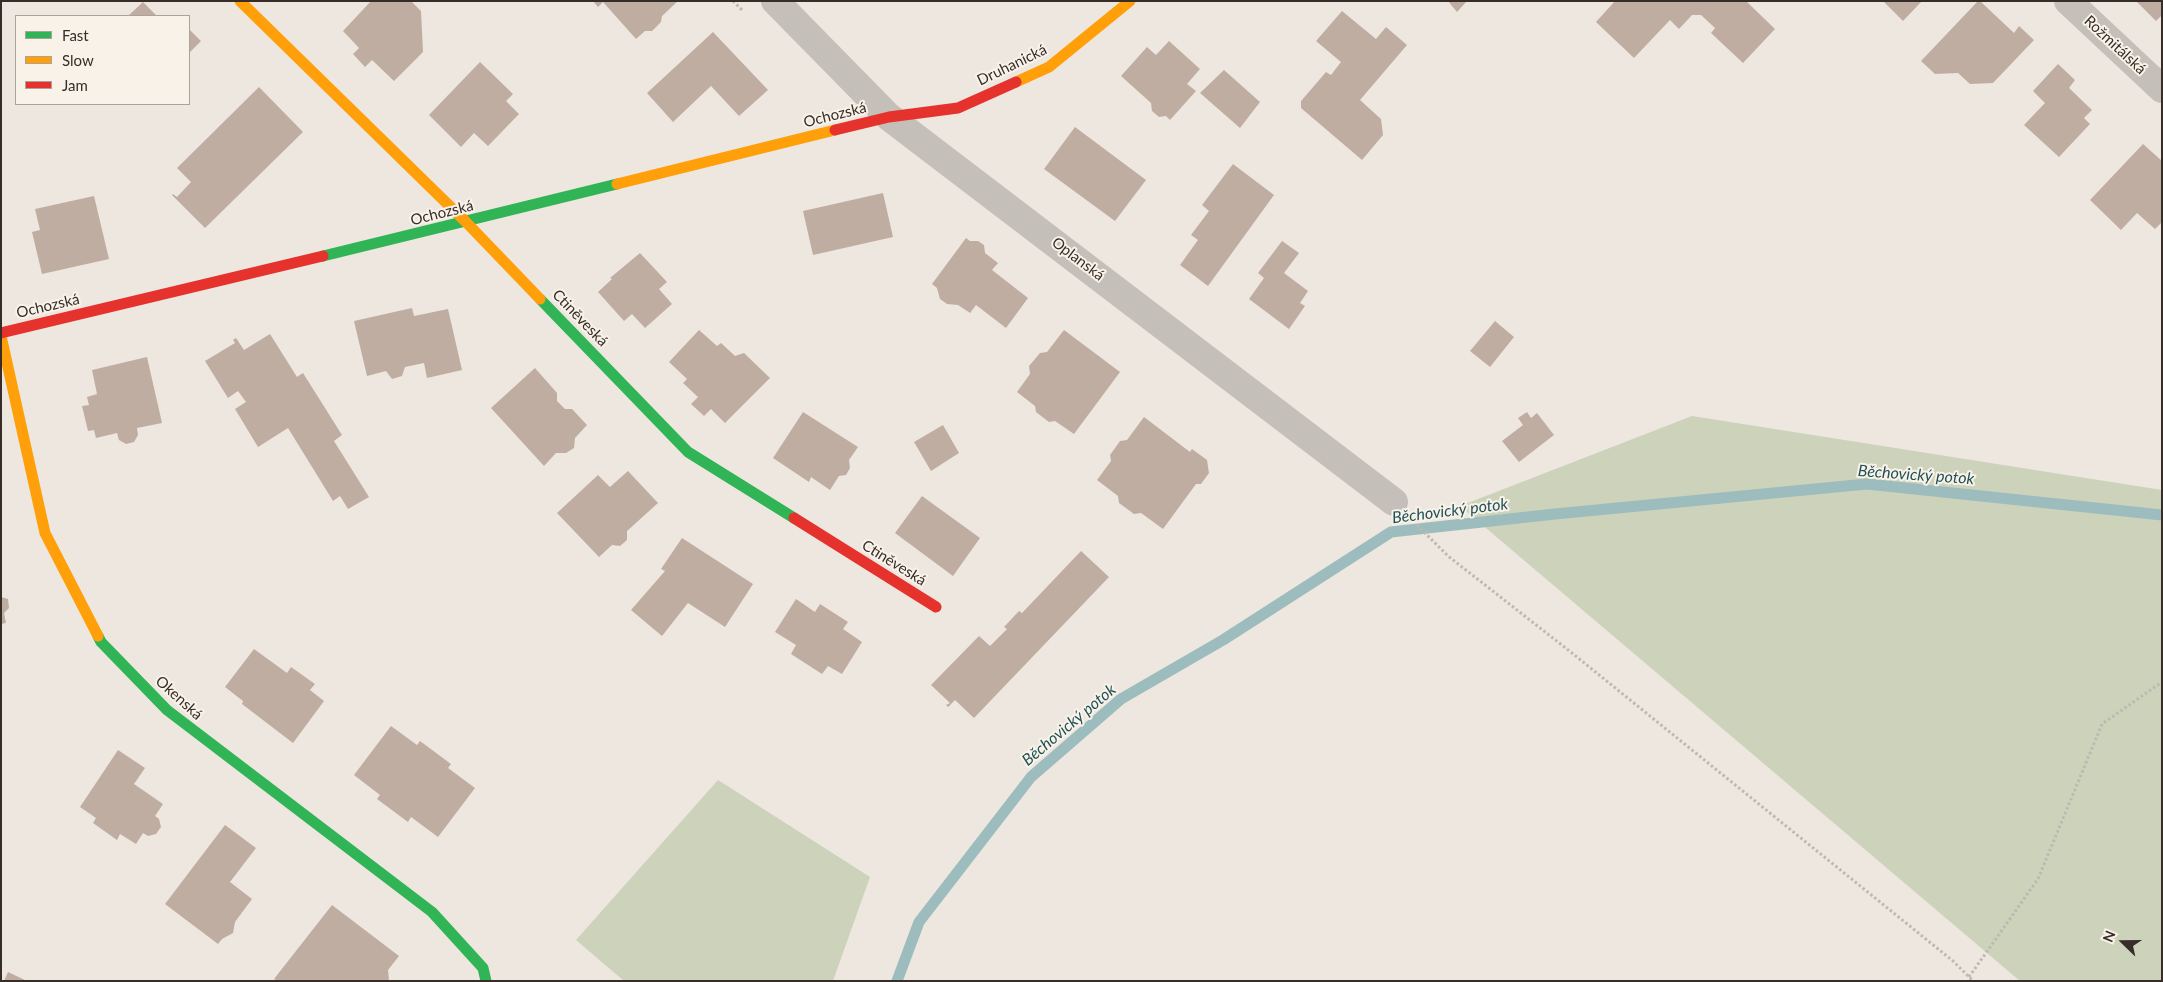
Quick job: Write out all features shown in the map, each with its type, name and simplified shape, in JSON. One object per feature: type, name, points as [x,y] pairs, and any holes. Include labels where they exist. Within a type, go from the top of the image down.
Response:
[{"type":"street","name":"Ctiněveská","points":[[240,1],[466,222],[688,452],[936,607]]},
{"type":"street","name":"Oplanská","points":[[775,1],[889,116],[1394,502]]},
{"type":"street","name":"Druhanická","points":[[889,116],[958,108],[1049,67],[1130,1]]},
{"type":"street","name":"Rožmitálská","points":[[2068,1],[2162,89]]},
{"type":"street","name":"Ochozská","points":[[1,334],[466,222],[889,116]]},
{"type":"street","name":"Okenská","points":[[1,334],[45,533],[101,642],[166,710],[432,912],[483,968],[486,981]]},
{"type":"path","points":[[1394,502],[1448,556],[1572,653],[1952,961],[1971,979],[2038,879],[2102,724],[2162,682]]},
{"type":"green space","points":[[1692,416],[2162,490],[2162,981],[2020,981],[1460,506]]},
{"type":"green space","points":[[718,780],[870,877],[833,981],[624,981],[576,940]]},
{"type":"building","points":[[371,1],[411,1],[421,11],[423,52],[394,81],[372,60],[365,67],[353,54],[359,48],[343,31]]},
{"type":"building","points":[[593,1],[678,1],[662,16],[661,22],[652,31],[645,31],[636,39],[603,2],[598,7]]},
{"type":"building","points":[[1448,1],[1467,1],[1457,12]]},
{"type":"building","points":[[1615,1],[1746,1],[1775,29],[1743,63],[1711,33],[1715,28],[1701,15],[1692,15],[1679,29],[1670,20],[1634,58],[1596,22]]},
{"type":"building","points":[[1883,1],[1922,1],[1903,21]]},
{"type":"building","points":[[1978,1],[2014,33],[2019,26],[2034,40],[1993,83],[1970,84],[1958,73],[1935,74],[1921,61]]},
{"type":"building","points":[[2136,1],[2162,1],[2162,15],[2156,21]]},
{"type":"building","points":[[143,2],[156,15],[129,15]]},
{"type":"building","points":[[1342,11],[1376,39],[1386,27],[1407,45],[1360,100],[1381,119],[1383,135],[1362,160],[1301,108],[1301,101],[1326,72],[1331,75],[1341,62],[1316,41]]},
{"type":"building","points":[[190,30],[201,41],[190,52]]},
{"type":"building","points":[[713,32],[768,90],[739,116],[711,86],[673,122],[647,93]]},
{"type":"building","points":[[1169,41],[1200,69],[1187,84],[1196,91],[1170,120],[1166,116],[1159,117],[1152,111],[1151,103],[1121,76],[1147,47],[1156,55]]},
{"type":"building","points":[[480,62],[513,94],[506,101],[519,114],[488,146],[474,133],[461,147],[429,115]]},
{"type":"building","points":[[2058,64],[2075,80],[2069,88],[2092,110],[2084,118],[2090,124],[2059,157],[2024,125],[2045,103],[2033,91]]},
{"type":"building","points":[[1224,70],[1260,102],[1240,128],[1200,93]]},
{"type":"building","points":[[259,87],[303,132],[205,228],[172,195],[177,197],[191,182],[177,168]]},
{"type":"building","points":[[1075,127],[1146,180],[1115,221],[1044,169]]},
{"type":"building","points":[[2143,144],[2162,161],[2162,222],[2155,229],[2137,213],[2121,230],[2090,200]]},
{"type":"building","points":[[1233,164],[1274,195],[1208,286],[1180,265],[1198,240],[1191,235],[1209,211],[1202,205]]},
{"type":"building","points":[[883,193],[893,237],[813,255],[803,211]]},
{"type":"building","points":[[94,196],[109,259],[42,274],[32,232],[40,230],[35,209]]},
{"type":"building","points":[[966,238],[970,241],[978,241],[984,245],[985,253],[998,263],[992,270],[1028,298],[1006,328],[976,305],[970,313],[958,305],[947,304],[940,299],[937,288],[932,284]]},
{"type":"building","points":[[1282,241],[1299,253],[1284,273],[1308,291],[1300,303],[1305,306],[1289,329],[1249,299],[1264,278],[1258,273]]},
{"type":"building","points":[[640,253],[667,282],[659,289],[672,304],[645,328],[632,314],[624,321],[598,292],[612,279],[610,278]]},
{"type":"building","points":[[412,308],[414,316],[448,309],[462,370],[427,378],[424,363],[405,367],[402,376],[392,379],[386,371],[367,376],[354,321]]},
{"type":"building","points":[[1495,321],[1514,337],[1490,367],[1470,351]]},
{"type":"building","points":[[699,330],[717,346],[721,343],[735,356],[744,353],[770,378],[725,423],[711,409],[704,416],[691,404],[698,397],[683,383],[687,379],[669,362]]},
{"type":"building","points":[[1064,330],[1120,372],[1074,434],[1055,421],[1049,422],[1036,412],[1035,406],[1017,392],[1030,374],[1029,366],[1040,353],[1047,352]]},
{"type":"building","points":[[270,334],[297,377],[303,373],[342,435],[334,441],[369,497],[348,509],[340,496],[333,501],[288,428],[258,447],[235,409],[246,402],[238,391],[228,398],[205,361],[235,343],[233,340],[236,338],[244,350]]},
{"type":"building","points":[[147,357],[162,423],[137,428],[138,435],[134,442],[126,444],[119,440],[117,433],[96,438],[94,430],[88,431],[82,406],[89,405],[87,397],[97,394],[92,370]]},
{"type":"building","points":[[535,368],[557,393],[557,401],[565,409],[572,409],[587,425],[575,438],[574,448],[566,453],[556,453],[544,466],[491,408]]},
{"type":"building","points":[[803,412],[858,447],[849,460],[850,468],[846,475],[839,476],[830,490],[811,477],[809,482],[773,458]]},
{"type":"building","points":[[1527,412],[1531,418],[1537,413],[1554,435],[1519,462],[1502,441],[1523,425],[1518,418]]},
{"type":"building","points":[[1144,417],[1190,452],[1192,449],[1207,460],[1209,473],[1201,484],[1196,484],[1163,529],[1141,513],[1134,514],[1119,503],[1118,496],[1097,480],[1111,461],[1110,455],[1120,441],[1127,440]]},
{"type":"building","points":[[943,425],[959,453],[931,471],[914,442]]},
{"type":"building","points":[[628,471],[658,503],[627,531],[627,540],[620,546],[612,545],[599,557],[557,513],[598,475],[610,487]]},
{"type":"building","points":[[922,496],[980,538],[953,576],[895,533]]},
{"type":"building","points":[[682,538],[753,584],[725,627],[688,603],[662,636],[631,610],[665,571],[661,569]]},
{"type":"building","points":[[1081,551],[1109,577],[974,718],[955,700],[948,707],[946,705],[950,703],[931,685],[979,636],[990,646],[1007,629],[1004,627],[1019,611],[1022,613]]},
{"type":"building","points":[[1,597],[8,599],[9,608],[4,613],[6,623],[1,624]]},
{"type":"building","points":[[796,599],[815,612],[820,604],[848,622],[843,629],[862,642],[842,674],[828,666],[822,674],[791,654],[796,645],[775,632]]},
{"type":"building","points":[[254,649],[287,673],[291,667],[315,684],[310,690],[324,701],[293,743],[242,704],[243,701],[225,687]]},
{"type":"building","points":[[391,726],[417,745],[420,741],[451,764],[448,768],[475,788],[438,837],[411,817],[408,822],[377,799],[380,795],[354,775]]},
{"type":"building","points":[[118,750],[145,768],[134,784],[163,804],[155,816],[159,819],[161,827],[156,834],[148,836],[143,833],[136,844],[120,834],[117,840],[93,823],[96,818],[80,807]]},
{"type":"building","points":[[225,825],[256,848],[230,882],[252,899],[235,922],[233,933],[222,939],[218,944],[165,904]]},
{"type":"building","points":[[332,905],[399,956],[388,970],[389,981],[277,981],[274,979]]},
{"type":"building","points":[[8,972],[27,981],[4,981]]},
{"type":"waterway","name":"Běchovický potok","points":[[897,981],[919,922],[1031,777],[1121,699],[1223,640],[1391,532],[1867,484],[2162,515]]},
{"type":"traffic: fast","points":[[323,256],[617,184]]},
{"type":"traffic: fast","points":[[540,299],[688,452],[794,518]]},
{"type":"traffic: fast","points":[[98,636],[101,642],[167,710],[432,912],[483,968],[486,981]]},
{"type":"traffic: slow","points":[[240,1],[466,222],[540,299]]},
{"type":"traffic: slow","points":[[1016,82],[1049,67],[1130,1]]},
{"type":"traffic: slow","points":[[617,184],[835,130]]},
{"type":"traffic: slow","points":[[1,336],[45,533],[98,636]]},
{"type":"traffic: jam","points":[[835,130],[889,117],[958,108],[1016,82]]},
{"type":"traffic: jam","points":[[1,333],[323,256]]},
{"type":"traffic: jam","points":[[794,518],[936,607]]}]
